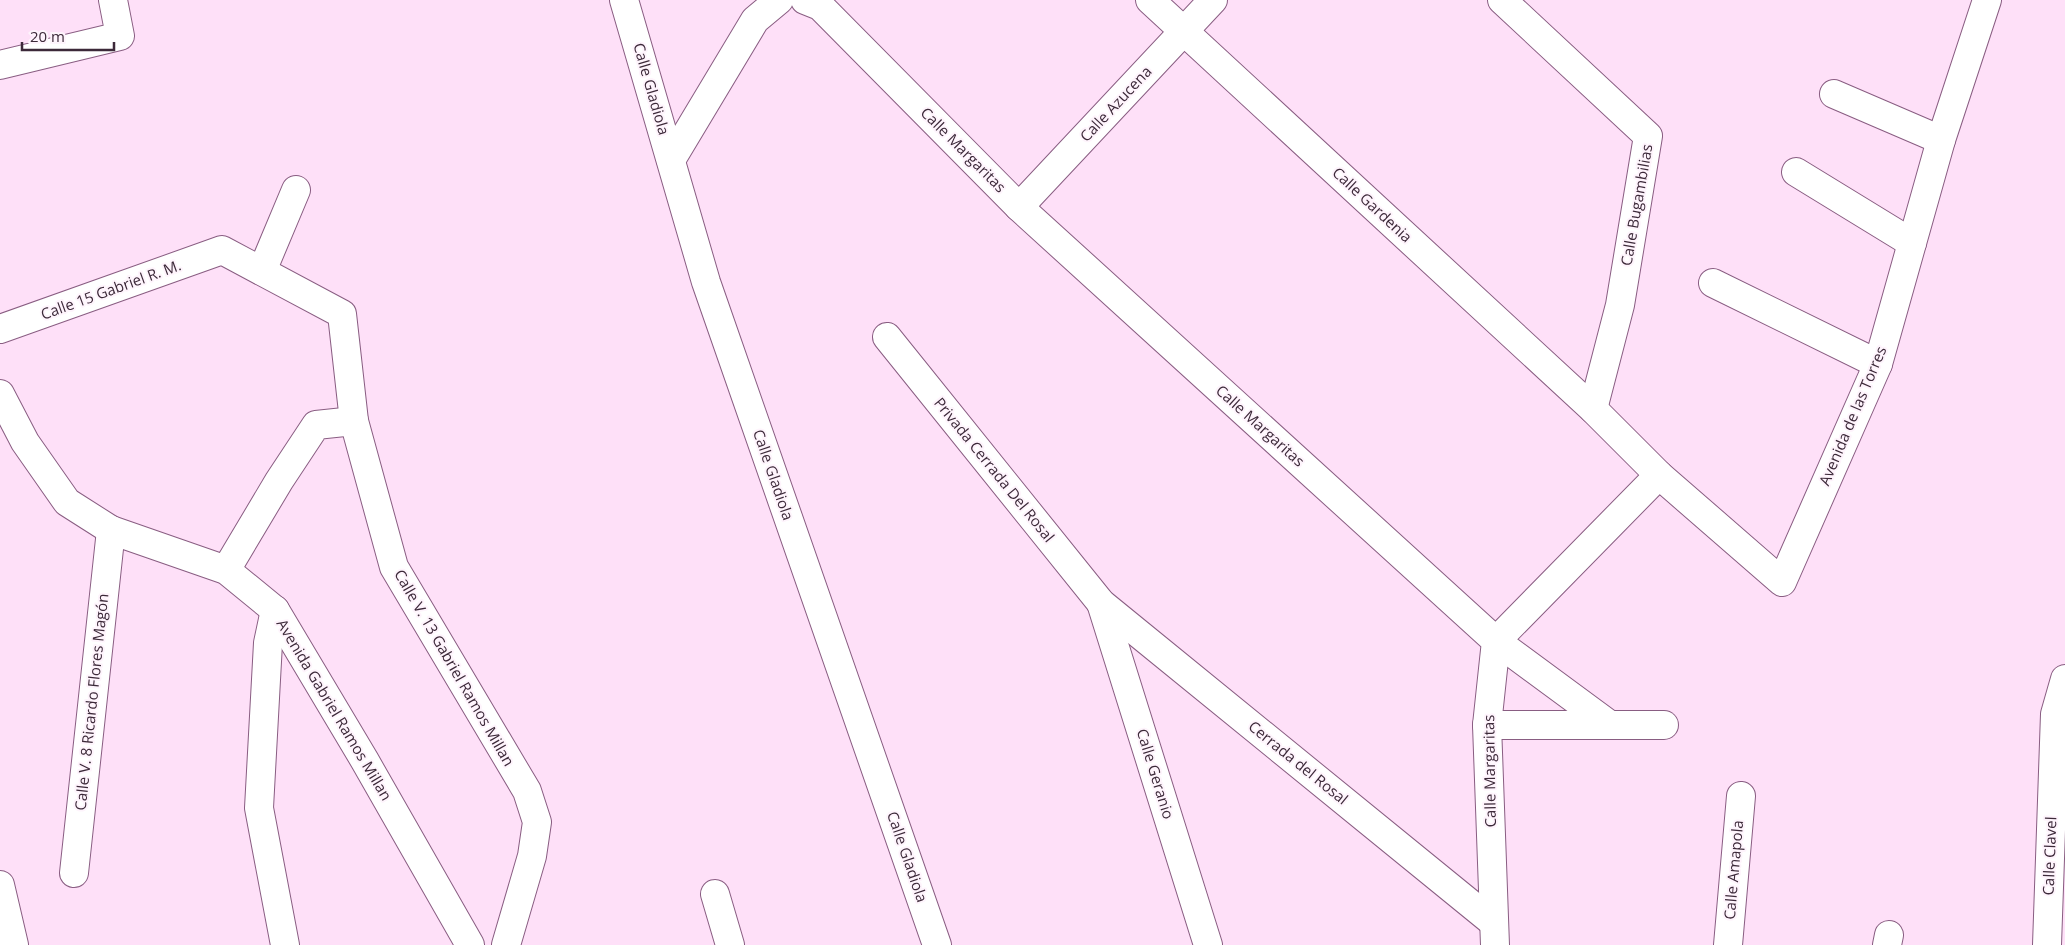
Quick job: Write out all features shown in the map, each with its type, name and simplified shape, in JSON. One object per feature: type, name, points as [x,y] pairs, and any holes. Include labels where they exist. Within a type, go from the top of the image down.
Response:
[{"type":"street","points":[[0,65],[120,36],[113,0]]},
{"type":"street","name":"Calle Gladiola","points":[[624,0],[706,282],[937,945]]},
{"type":"street","points":[[671,160],[755,20],[779,0]]},
{"type":"street","name":"Calle Margaritas","points":[[805,0],[820,6],[1019,207],[1496,641],[1487,726],[1494,934]]},
{"type":"street","name":"Calle Gardenia","points":[[1150,0],[1593,409]]},
{"type":"street","name":"Calle Azucena","points":[[1019,207],[1213,0]]},
{"type":"street","name":"Calle Bugambilias","points":[[1502,0],[1648,136],[1620,304],[1593,409]]},
{"type":"street","name":"Avenida de las Torres","points":[[1593,409],[1659,475],[1782,582],[1878,364],[1941,140],[1987,0]]},
{"type":"street","points":[[1834,94],[1941,140]]},
{"type":"street","points":[[1796,172],[1912,243]]},
{"type":"street","points":[[262,271],[296,190]]},
{"type":"street","name":"Calle V. 13 Gabriel Ramos Millan","points":[[222,250],[342,314],[354,421],[394,567],[526,791],[537,822],[532,856],[506,945]]},
{"type":"street","name":"Calle 15 Gabriel R. M.","points":[[0,329],[222,250]]},
{"type":"street","points":[[1713,283],[1878,364]]},
{"type":"street","name":"Privada Cerrada Del Rosal","points":[[887,337],[1102,603]]},
{"type":"street","name":"Avenida Gabriel Ramos Millan","points":[[0,394],[25,442],[67,502],[111,530],[226,570],[275,610],[365,761],[470,945]]},
{"type":"street","points":[[226,570],[279,481],[316,425],[354,421]]},
{"type":"street","points":[[1610,725],[1496,641],[1659,475]]},
{"type":"street","name":"Calle V. 8 Ricardo Flores Magón","points":[[74,873],[111,530]]},
{"type":"street","name":"Cerrada del Rosal","points":[[1102,603],[1494,934]]},
{"type":"street","name":"Calle Geranio","points":[[1102,603],[1208,945]]},
{"type":"street","points":[[275,610],[268,643],[259,808],[285,945]]},
{"type":"street","name":"Calle Clavel","points":[[2048,945],[2055,714],[2065,679]]},
{"type":"street","points":[[1487,726],[1664,724]]},
{"type":"street","name":"Calle Amapola","points":[[1728,945],[1741,796]]},
{"type":"street","points":[[0,885],[14,945]]},
{"type":"street","points":[[715,894],[730,945]]}]
